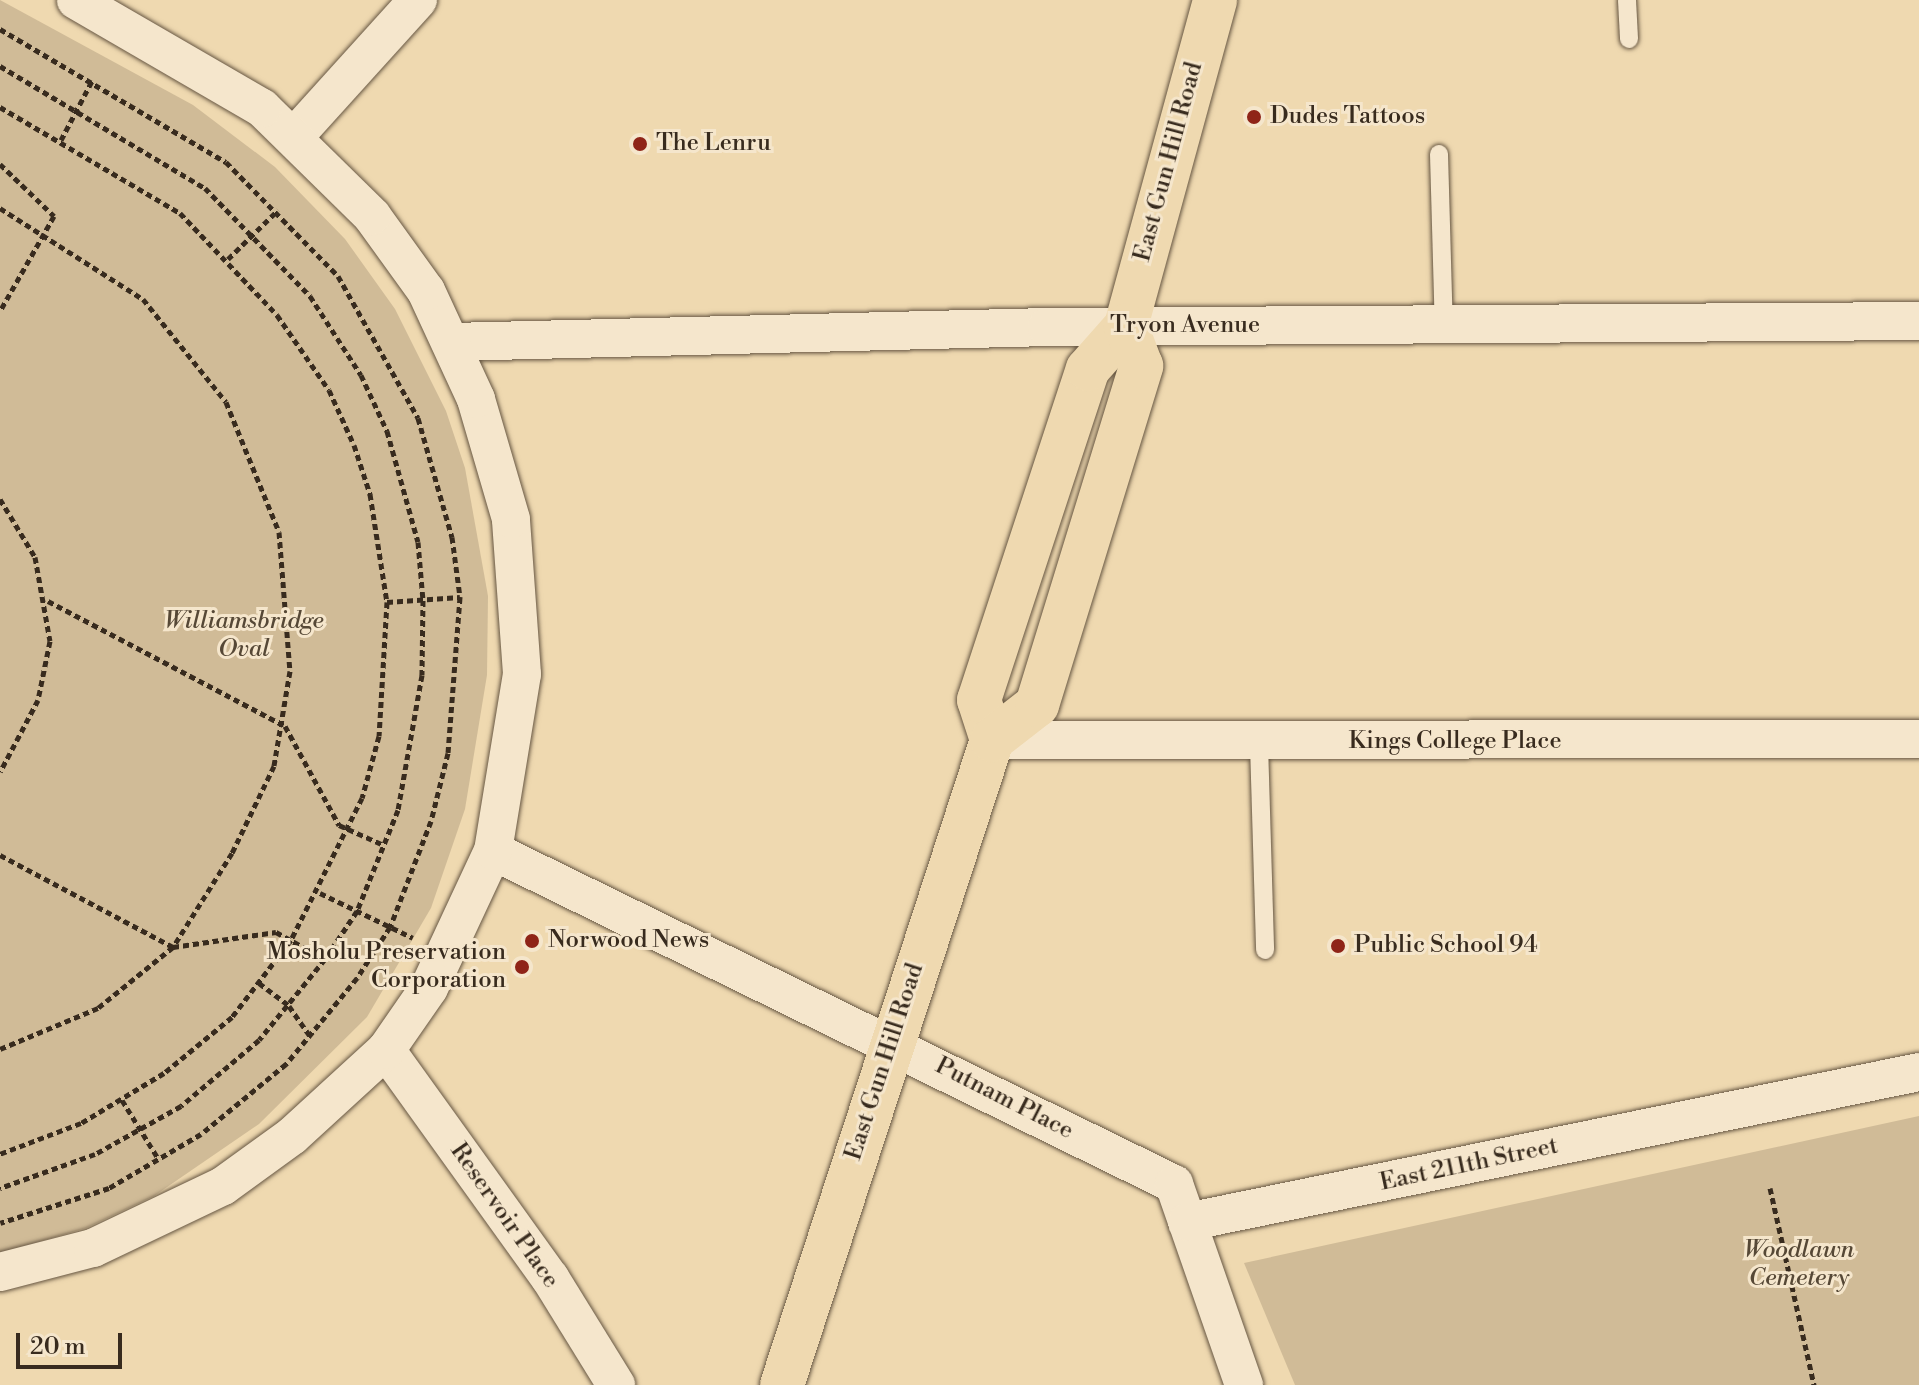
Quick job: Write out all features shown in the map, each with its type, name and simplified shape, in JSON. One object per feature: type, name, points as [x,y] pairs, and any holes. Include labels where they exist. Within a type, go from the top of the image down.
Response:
[{"type":"main road","name":"East Gun Hill Road","points":[[1126,326],[1215,0]]},
{"type":"main road","points":[[992,740],[1037,705],[1141,366],[1126,326]]},
{"type":"main road","name":"East Gun Hill Road","points":[[782,1385],[890,1042],[992,740]]},
{"type":"street","points":[[0,1272],[93,1248],[223,1186],[292,1136],[386,1050],[435,977],[493,851],[522,674],[520,592],[495,460],[452,342],[372,216],[262,108],[76,0]]},
{"type":"street","points":[[294,137],[418,0]]},
{"type":"street","name":"Tryon Avenue","points":[[452,342],[1126,326],[1444,328],[1919,321]]},
{"type":"street","name":"Kings College Place","points":[[992,740],[1259,744],[1919,739]]},
{"type":"street","name":"Putnam Place","points":[[493,851],[890,1042],[1174,1184],[1187,1222]]},
{"type":"street","name":"Reservoir Place","points":[[386,1050],[550,1278],[616,1385]]},
{"type":"street","name":"East 211th Street","points":[[1187,1222],[1919,1072]]},
{"type":"street","points":[[1187,1222],[1244,1385]]},
{"type":"lane","points":[[1627,0],[1629,39]]},
{"type":"lane","points":[[1439,154],[1444,328]]},
{"type":"lane","points":[[1259,744],[1265,950]]},
{"type":"path","points":[[0,29],[93,79],[226,162],[278,210],[338,276],[391,359],[438,478],[460,597],[448,753],[390,927],[311,1037],[247,1101],[159,1160],[109,1188],[0,1223]]},
{"type":"path","points":[[0,66],[164,159],[254,233],[310,296],[361,375],[405,486],[423,600],[413,744],[384,845],[357,911],[325,959],[289,1006],[223,1074],[141,1130],[0,1188]]},
{"type":"path","points":[[61,140],[93,79]]},
{"type":"path","points":[[0,107],[61,140],[180,213],[228,259],[277,315],[335,404],[370,494],[387,602],[379,736],[349,828],[320,893],[291,940],[221,1026],[122,1100],[0,1154]]},
{"type":"path","points":[[0,164],[54,216],[0,311]]},
{"type":"path","points":[[0,208],[44,232],[143,299],[197,358],[245,439],[285,568],[290,657],[285,726],[232,853],[173,947],[98,1008],[0,1049]]},
{"type":"path","points":[[228,259],[278,210]]},
{"type":"path","points":[[0,499],[27,539],[48,601],[48,669],[28,727],[0,772]]},
{"type":"path","points":[[387,602],[460,597]]},
{"type":"path","points":[[48,601],[285,726],[339,825],[384,845]]},
{"type":"path","points":[[0,855],[173,947],[276,932],[325,959]]},
{"type":"path","points":[[320,893],[425,944]]},
{"type":"path","points":[[259,983],[289,1006],[311,1037]]},
{"type":"path","points":[[122,1100],[159,1160]]},
{"type":"path","points":[[1770,1188],[1814,1385]]},
{"type":"green space","name":"Williamsbridge Oval","points":[[0,0],[193,105],[275,167],[345,239],[395,309],[446,411],[465,468],[488,596],[487,675],[465,809],[431,908],[367,1017],[259,1124],[154,1196],[86,1228],[0,1253]]},
{"type":"green space","name":"Woodlawn Cemetery","points":[[1919,1116],[1919,1385],[1295,1385],[1244,1263]]},
{"type":"place","name":"Dudes Tattoos","points":[[1254,117]]},
{"type":"place","name":"The Lenru","points":[[640,144]]},
{"type":"place","name":"Norwood News","points":[[532,941]]},
{"type":"place","name":"Public School 94","points":[[1338,946]]},
{"type":"place","name":"Mosholu Preservation Corporation","points":[[522,967]]}]
